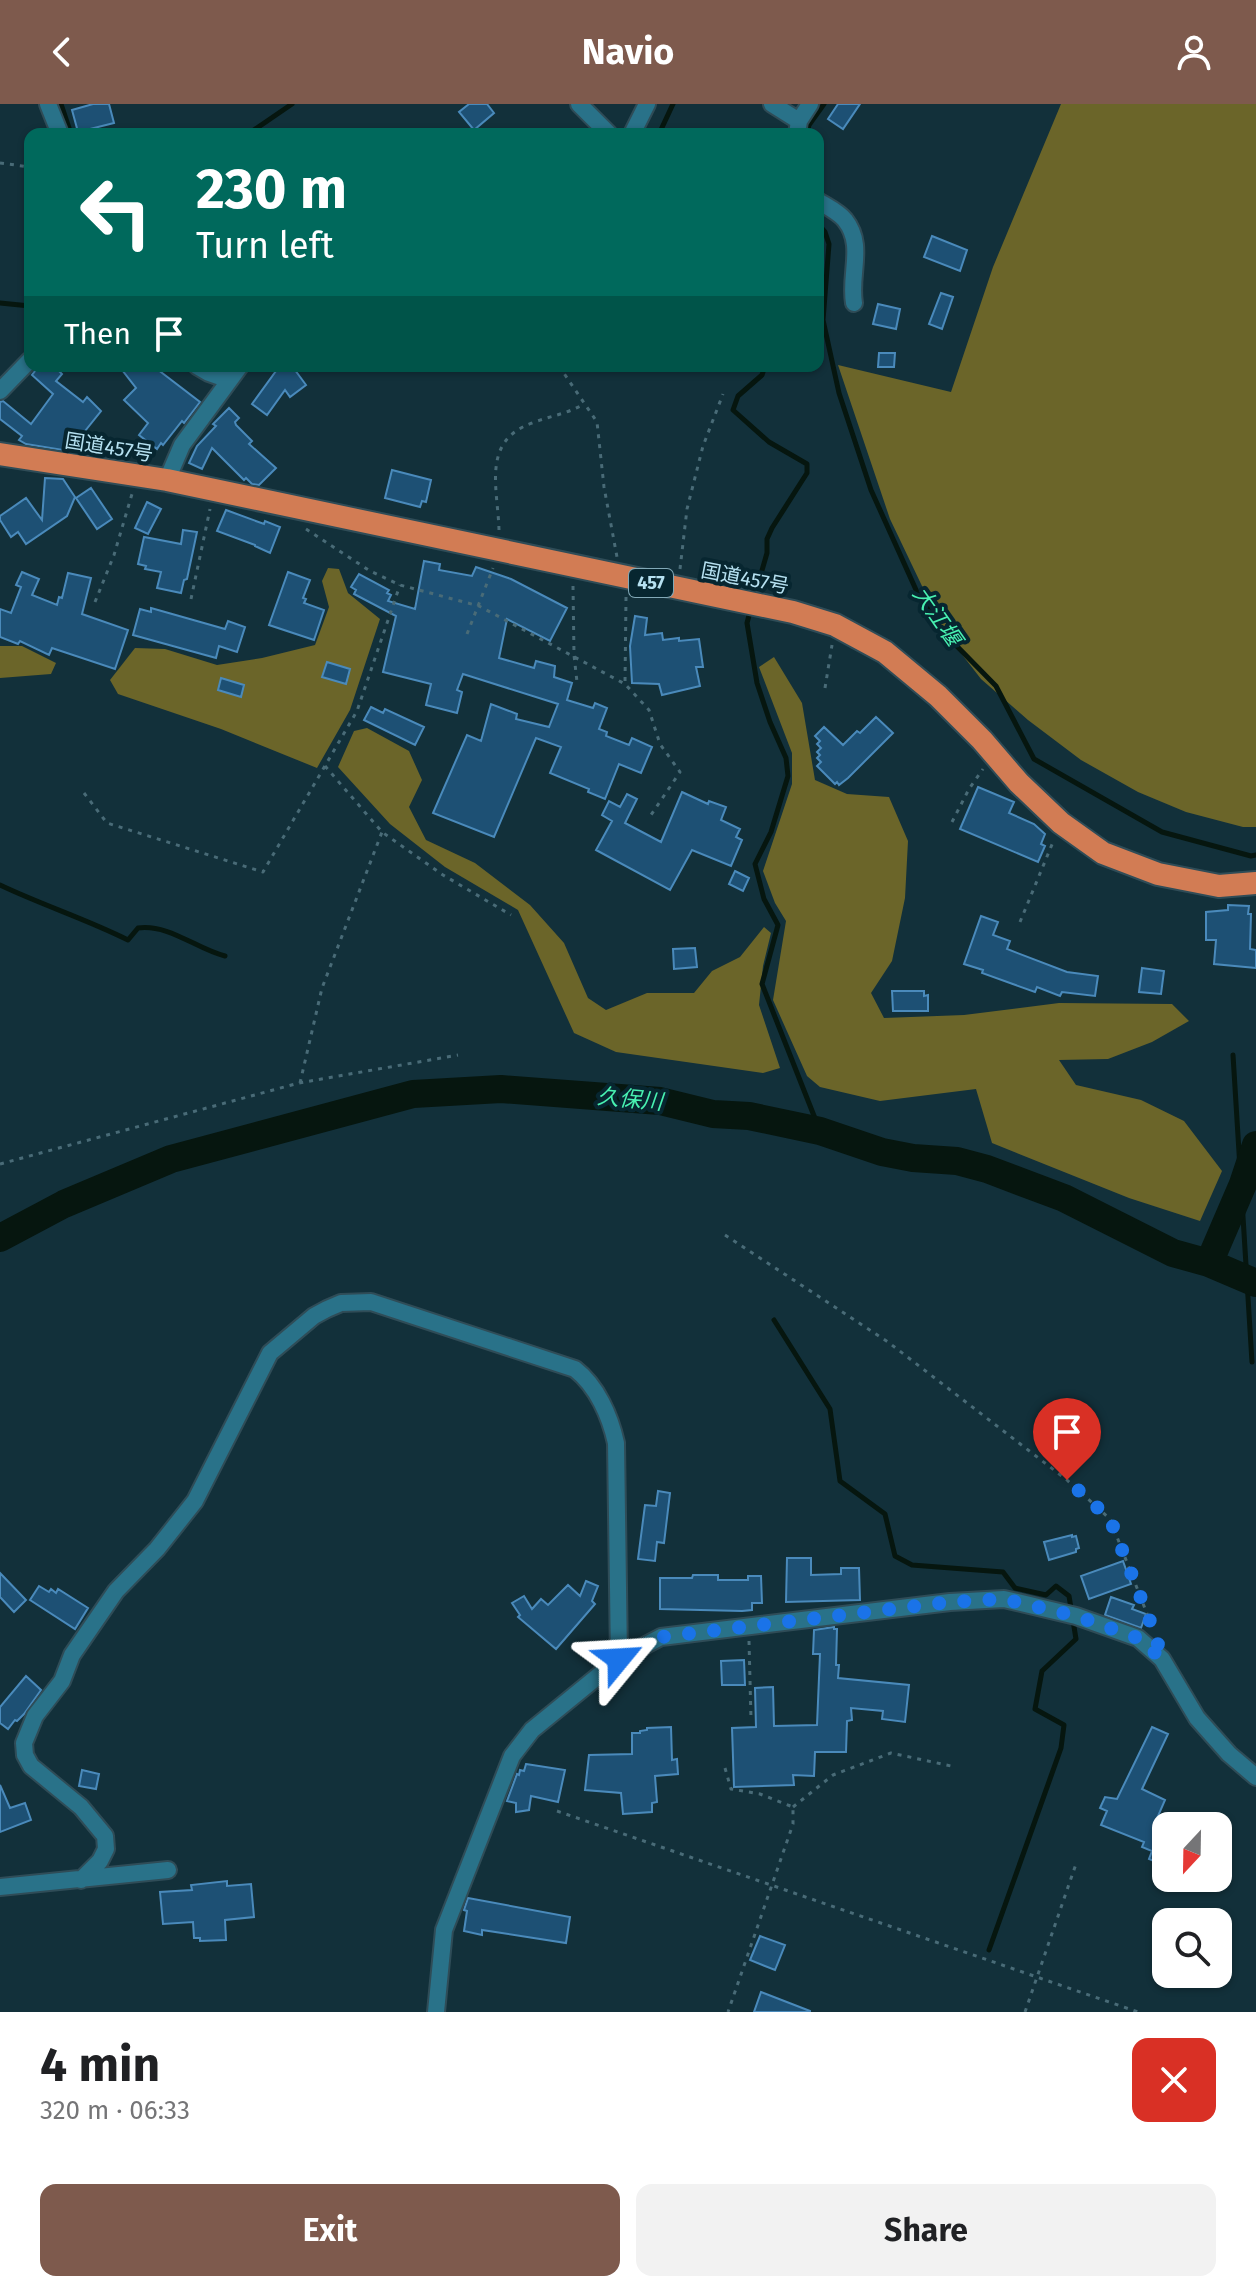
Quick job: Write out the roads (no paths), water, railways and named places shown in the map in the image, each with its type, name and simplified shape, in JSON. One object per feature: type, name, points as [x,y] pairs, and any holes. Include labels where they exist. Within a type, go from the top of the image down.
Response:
[{"type":"highway","name":"国道457号","points":[[0,454],[167,480],[793,612],[835,625],[885,652],[938,696],[1061,823],[1103,853],[1158,874],[1219,886],[1256,883]]},
{"type":"street","points":[[48,104],[58,128]]},
{"type":"street","points":[[579,104],[603,128]]},
{"type":"street","points":[[635,128],[647,104]]},
{"type":"street","points":[[772,104],[798,127],[810,104]]},
{"type":"street","points":[[824,205],[844,219],[856,243],[854,303]]},
{"type":"street","points":[[0,391],[24,366]]},
{"type":"street","points":[[207,372],[229,380]]},
{"type":"street","points":[[167,480],[182,445],[235,372]]},
{"type":"street","points":[[81,1880],[100,1861],[106,1849],[105,1836],[81,1807],[31,1766],[25,1755],[24,1743],[35,1716],[62,1681],[72,1655],[116,1591],[157,1549],[195,1501],[270,1353],[314,1316],[341,1303],[371,1302],[575,1369],[587,1378],[612,1424],[616,1443],[619,1659]]},
{"type":"street","points":[[436,2012],[444,1930],[512,1756],[532,1730],[619,1659],[661,1637],[950,1602],[1004,1599],[1076,1616],[1138,1638],[1162,1659],[1197,1718],[1229,1754],[1256,1777]]},
{"type":"street","points":[[0,1887],[168,1870]]},
{"type":"waterway","name":"大江堰","points":[[61,104],[69,128]]},
{"type":"waterway","points":[[257,128],[292,104]]},
{"type":"waterway","points":[[662,128],[673,104]]},
{"type":"waterway","name":"大江堰","points":[[808,128],[824,104]]},
{"type":"waterway","name":"大江堰","points":[[824,231],[829,244],[824,307]]},
{"type":"waterway","points":[[0,303],[24,305]]},
{"type":"waterway","name":"大江堰","points":[[824,325],[839,393],[871,490],[917,592],[942,631],[996,686],[1034,759],[1162,832],[1256,855]]},
{"type":"waterway","points":[[754,598],[767,553],[767,539],[807,473],[807,464],[769,442],[733,410],[738,396],[763,372]]},
{"type":"waterway","points":[[751,608],[747,623],[757,683],[786,758],[788,776],[771,832],[755,864],[764,899],[778,925],[762,984],[820,1131]]},
{"type":"waterway","points":[[0,885],[128,940],[138,928],[150,928],[172,933],[225,956]]},
{"type":"waterway","points":[[1233,1055],[1252,1362]]},
{"type":"waterway","name":"久保川","points":[[0,1238],[64,1204],[171,1159],[413,1094],[501,1089],[660,1101],[713,1114],[749,1116],[820,1131],[882,1152],[957,1161],[1064,1198],[1173,1253],[1209,1263],[1256,1283]]},
{"type":"waterway","points":[[1209,1263],[1256,1145]]},
{"type":"waterway","points":[[774,1320],[830,1409],[840,1481],[885,1514],[895,1556],[912,1565],[1003,1572],[1015,1588],[1046,1595],[1056,1586],[1069,1596],[1076,1639],[1042,1671],[1035,1709],[1064,1725],[1061,1748],[989,1950]]}]
